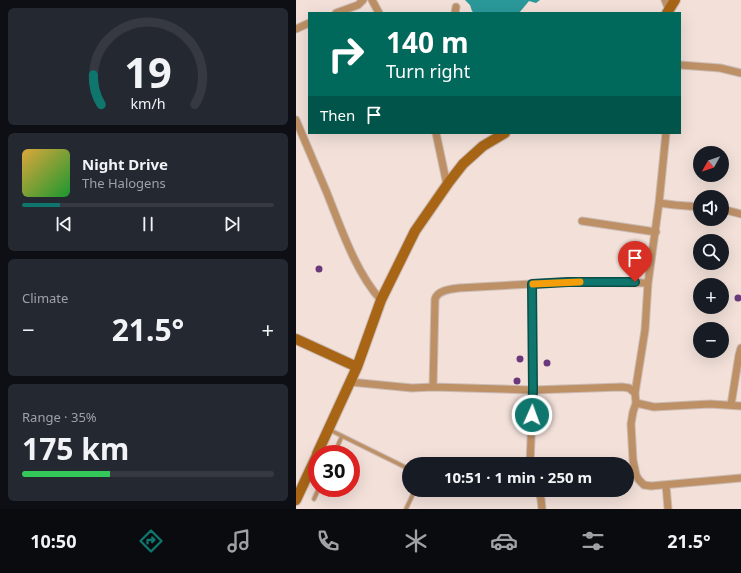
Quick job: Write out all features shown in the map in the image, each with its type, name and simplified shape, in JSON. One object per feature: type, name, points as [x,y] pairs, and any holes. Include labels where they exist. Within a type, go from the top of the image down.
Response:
[{"type":"street","points":[[339,12],[358,5],[363,0]]},
{"type":"street","points":[[372,0],[378,12]]},
{"type":"street","points":[[665,0],[668,12]]},
{"type":"street","points":[[668,12],[675,0]]},
{"type":"street","points":[[296,29],[308,23]]},
{"type":"street","points":[[681,65],[720,68],[741,73]]},
{"type":"street","points":[[296,120],[345,237],[371,289],[381,300]]},
{"type":"street","points":[[301,132],[308,129]]},
{"type":"street","points":[[436,134],[447,185]]},
{"type":"street","points":[[321,445],[357,368],[381,300],[415,231],[447,185],[467,161],[499,134]]},
{"type":"street","points":[[666,134],[656,232],[648,283],[645,330],[635,393],[636,403],[633,412],[631,432],[633,460],[636,475],[641,483],[652,486],[741,478]]},
{"type":"street","points":[[659,203],[693,206]]},
{"type":"street","points":[[729,211],[741,214]]},
{"type":"street","points":[[582,221],[656,232]]},
{"type":"street","points":[[433,386],[435,299],[436,295],[444,290],[568,282],[648,283]]},
{"type":"street","points":[[530,457],[533,390],[532,284]]},
{"type":"street","points":[[296,339],[357,368]]},
{"type":"street","points":[[731,405],[741,348]]},
{"type":"street","points":[[350,382],[412,388],[433,386],[533,390],[622,387],[629,388],[635,393]]},
{"type":"street","points":[[636,403],[654,407],[710,404],[741,406]]},
{"type":"street","points":[[296,500],[308,474]]},
{"type":"street","points":[[666,485],[668,509]]},
{"type":"street","points":[[540,497],[542,509]]},
{"type":"lane","points":[[329,429],[402,466]]},
{"type":"lane","points":[[338,445],[342,436]]},
{"type":"lane","points":[[406,509],[411,497]]},
{"type":"water","points":[[465,0],[540,0],[536,3],[529,1],[520,12],[473,12],[470,5]]},
{"type":"building","points":[[319,265],[323,269],[319,273],[315,269]]},
{"type":"building","points":[[738,295],[741,298],[738,301],[735,298]]},
{"type":"building","points":[[520,355],[524,359],[520,363],[516,359]]},
{"type":"building","points":[[547,359],[551,363],[547,367],[543,363]]},
{"type":"building","points":[[517,378],[520,381],[517,384],[514,381]]},
{"type":"slow traffic","points":[[533,284],[580,282]]},
{"type":"route","points":[[532,415],[532,284],[568,282],[635,282]]}]
